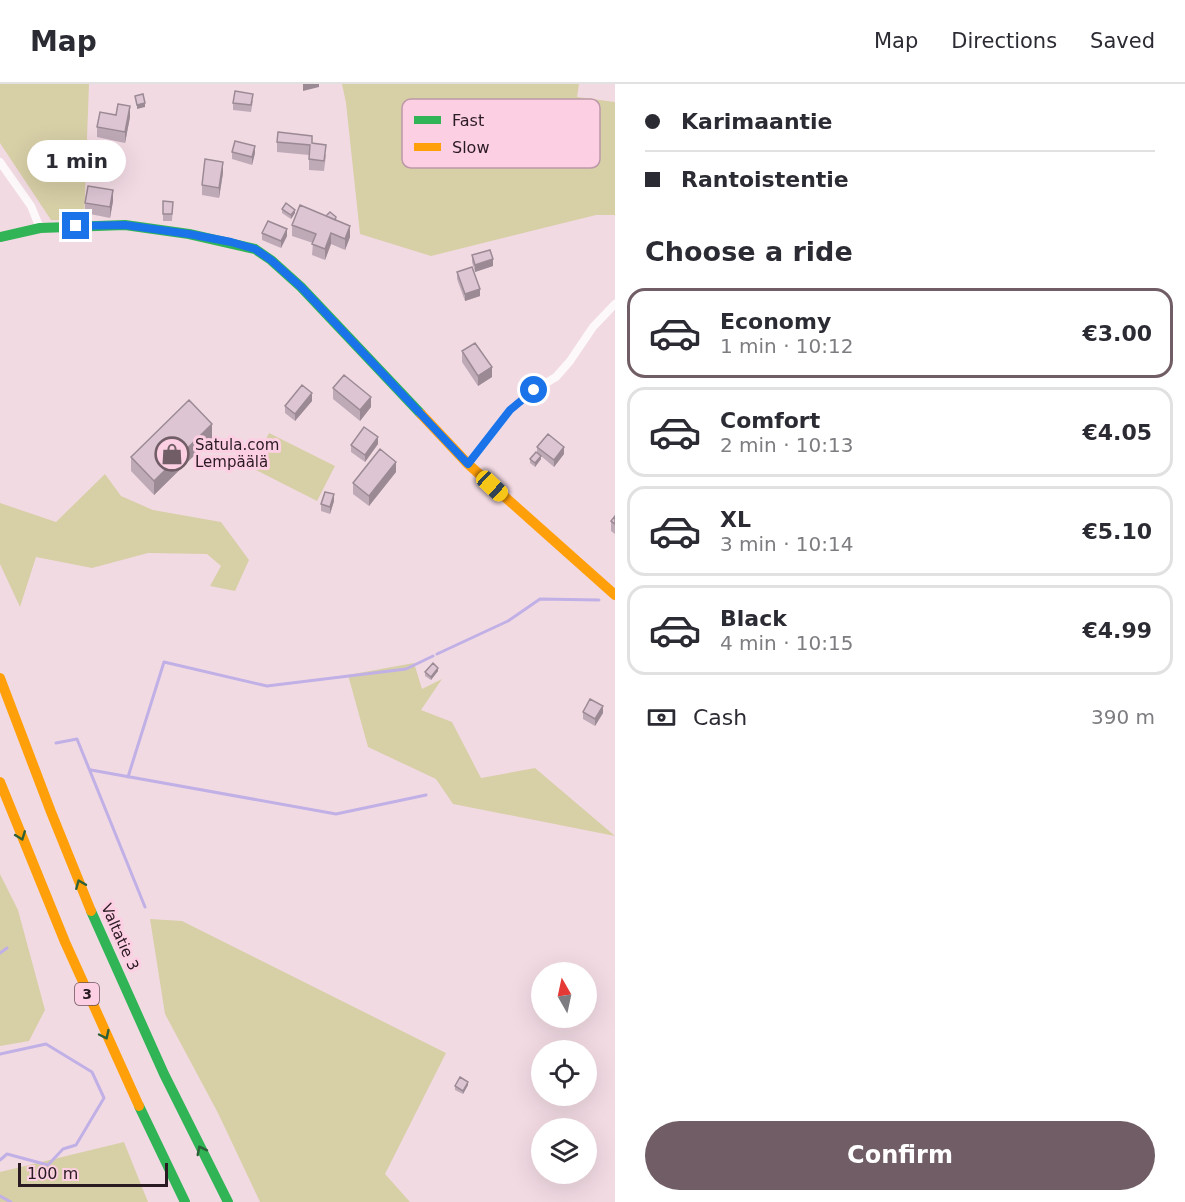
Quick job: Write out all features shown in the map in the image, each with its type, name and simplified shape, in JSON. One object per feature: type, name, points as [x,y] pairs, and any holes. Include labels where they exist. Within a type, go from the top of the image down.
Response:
[{"type":"main road","points":[[0,237],[40,228],[125,225],[189,234],[255,249],[301,287],[468,464],[615,595]]},
{"type":"main road","name":"Valtatie 3","points":[[0,678],[81,887],[168,1082],[228,1202]]},
{"type":"main road","name":"3","points":[[0,782],[95,1013],[185,1202]]},
{"type":"street","points":[[0,162],[31,206],[40,228]]},
{"type":"street","points":[[468,464],[510,410],[534,390],[556,377],[593,327],[615,304]]},
{"type":"shaded area","points":[[0,84],[89,84],[84,221],[51,220],[0,143]]},
{"type":"shaded area","points":[[342,84],[579,84],[577,97],[592,99],[402,99],[402,168],[600,168],[600,100],[615,102],[615,215],[596,215],[431,256],[360,234]]},
{"type":"shaded area","points":[[269,433],[335,466],[317,501],[252,468]]},
{"type":"shaded area","points":[[105,474],[121,496],[153,510],[221,522],[249,560],[235,591],[210,586],[221,566],[207,554],[148,553],[92,568],[36,557],[20,607],[0,564],[0,503],[56,522]]},
{"type":"shaded area","points":[[414,663],[422,689],[442,679],[421,710],[452,722],[481,778],[535,768],[615,836],[453,804],[436,779],[368,747],[348,675]]},
{"type":"shaded area","points":[[0,874],[18,910],[45,1010],[29,1041],[0,1046]]},
{"type":"shaded area","points":[[150,919],[182,921],[446,1053],[385,1174],[410,1202],[260,1202],[218,1113],[165,1014]]},
{"type":"shaded area","points":[[124,1142],[148,1202],[0,1202],[0,1172]]},
{"type":"building","points":[[235,91],[253,94],[251,105],[233,103]]},
{"type":"building","points":[[143,94],[145,103],[137,105],[135,96]]},
{"type":"building","points":[[118,104],[130,106],[125,132],[97,127],[100,112],[116,115]]},
{"type":"building","points":[[278,132],[312,136],[312,143],[326,145],[324,161],[309,159],[310,145],[277,142]]},
{"type":"building","points":[[235,141],[255,146],[252,157],[232,152]]},
{"type":"building","points":[[205,159],[223,162],[219,188],[202,185]]},
{"type":"building","points":[[88,186],[113,190],[110,207],[85,203]]},
{"type":"building","points":[[163,201],[173,202],[172,214],[163,214]]},
{"type":"building","points":[[286,203],[295,210],[291,215],[282,209]]},
{"type":"building","points":[[300,205],[350,226],[345,239],[331,233],[325,249],[312,244],[316,234],[292,225]]},
{"type":"building","points":[[330,212],[336,217],[335,220],[326,216]]},
{"type":"building","points":[[268,221],[287,229],[281,241],[262,233]]},
{"type":"building","points":[[490,250],[493,259],[475,265],[472,255]]},
{"type":"building","points":[[472,267],[480,289],[465,294],[457,272]]},
{"type":"building","points":[[475,343],[492,367],[478,376],[462,351]]},
{"type":"building","points":[[344,375],[371,397],[360,410],[333,388]]},
{"type":"building","points":[[302,385],[312,393],[295,414],[285,406]]},
{"type":"building","name":"Satula.com Lempäälä","points":[[189,400],[212,424],[154,481],[131,457]]},
{"type":"building","points":[[364,427],[378,437],[365,455],[351,445]]},
{"type":"building","points":[[548,434],[564,447],[554,460],[537,447]]},
{"type":"building","points":[[380,449],[396,462],[369,496],[353,483]]},
{"type":"building","points":[[536,452],[541,456],[535,463],[530,459]]},
{"type":"building","points":[[325,492],[334,494],[330,507],[321,504]]},
{"type":"building","points":[[433,663],[438,668],[431,677],[425,672]]},
{"type":"building","points":[[590,699],[603,706],[595,719],[583,712]]},
{"type":"building","points":[[460,1077],[468,1082],[463,1091],[455,1086]]},
{"type":"waterway","points":[[437,654],[508,621],[540,599],[599,600]]},
{"type":"waterway","points":[[128,777],[164,662],[267,686],[406,669],[433,656]]},
{"type":"waterway","points":[[56,743],[77,739],[145,907]]},
{"type":"waterway","points":[[91,770],[336,814],[426,795]]},
{"type":"waterway","points":[[0,953],[7,948]]},
{"type":"waterway","points":[[0,1054],[46,1044],[92,1072],[104,1098],[76,1145],[63,1149],[48,1165],[7,1154],[0,1160]]},
{"type":"waterway","points":[[0,1196],[11,1202]]},
{"type":"traffic: fast","points":[[0,237],[40,228],[125,225],[189,234],[255,249],[301,287],[421,414]]},
{"type":"traffic: fast","points":[[91,911],[164,1074],[228,1202]]},
{"type":"traffic: fast","points":[[139,1106],[185,1202]]},
{"type":"traffic: slow","points":[[421,414],[468,464],[615,595]]},
{"type":"traffic: slow","points":[[0,678],[91,911]]},
{"type":"traffic: slow","points":[[0,782],[65,942],[139,1106]]},
{"type":"place","name":"Satula.com Lempäälä","points":[[172,454]]},
{"type":"route","points":[[76,226],[125,225],[189,234],[255,249],[301,287],[468,464],[510,410],[534,390]]}]
